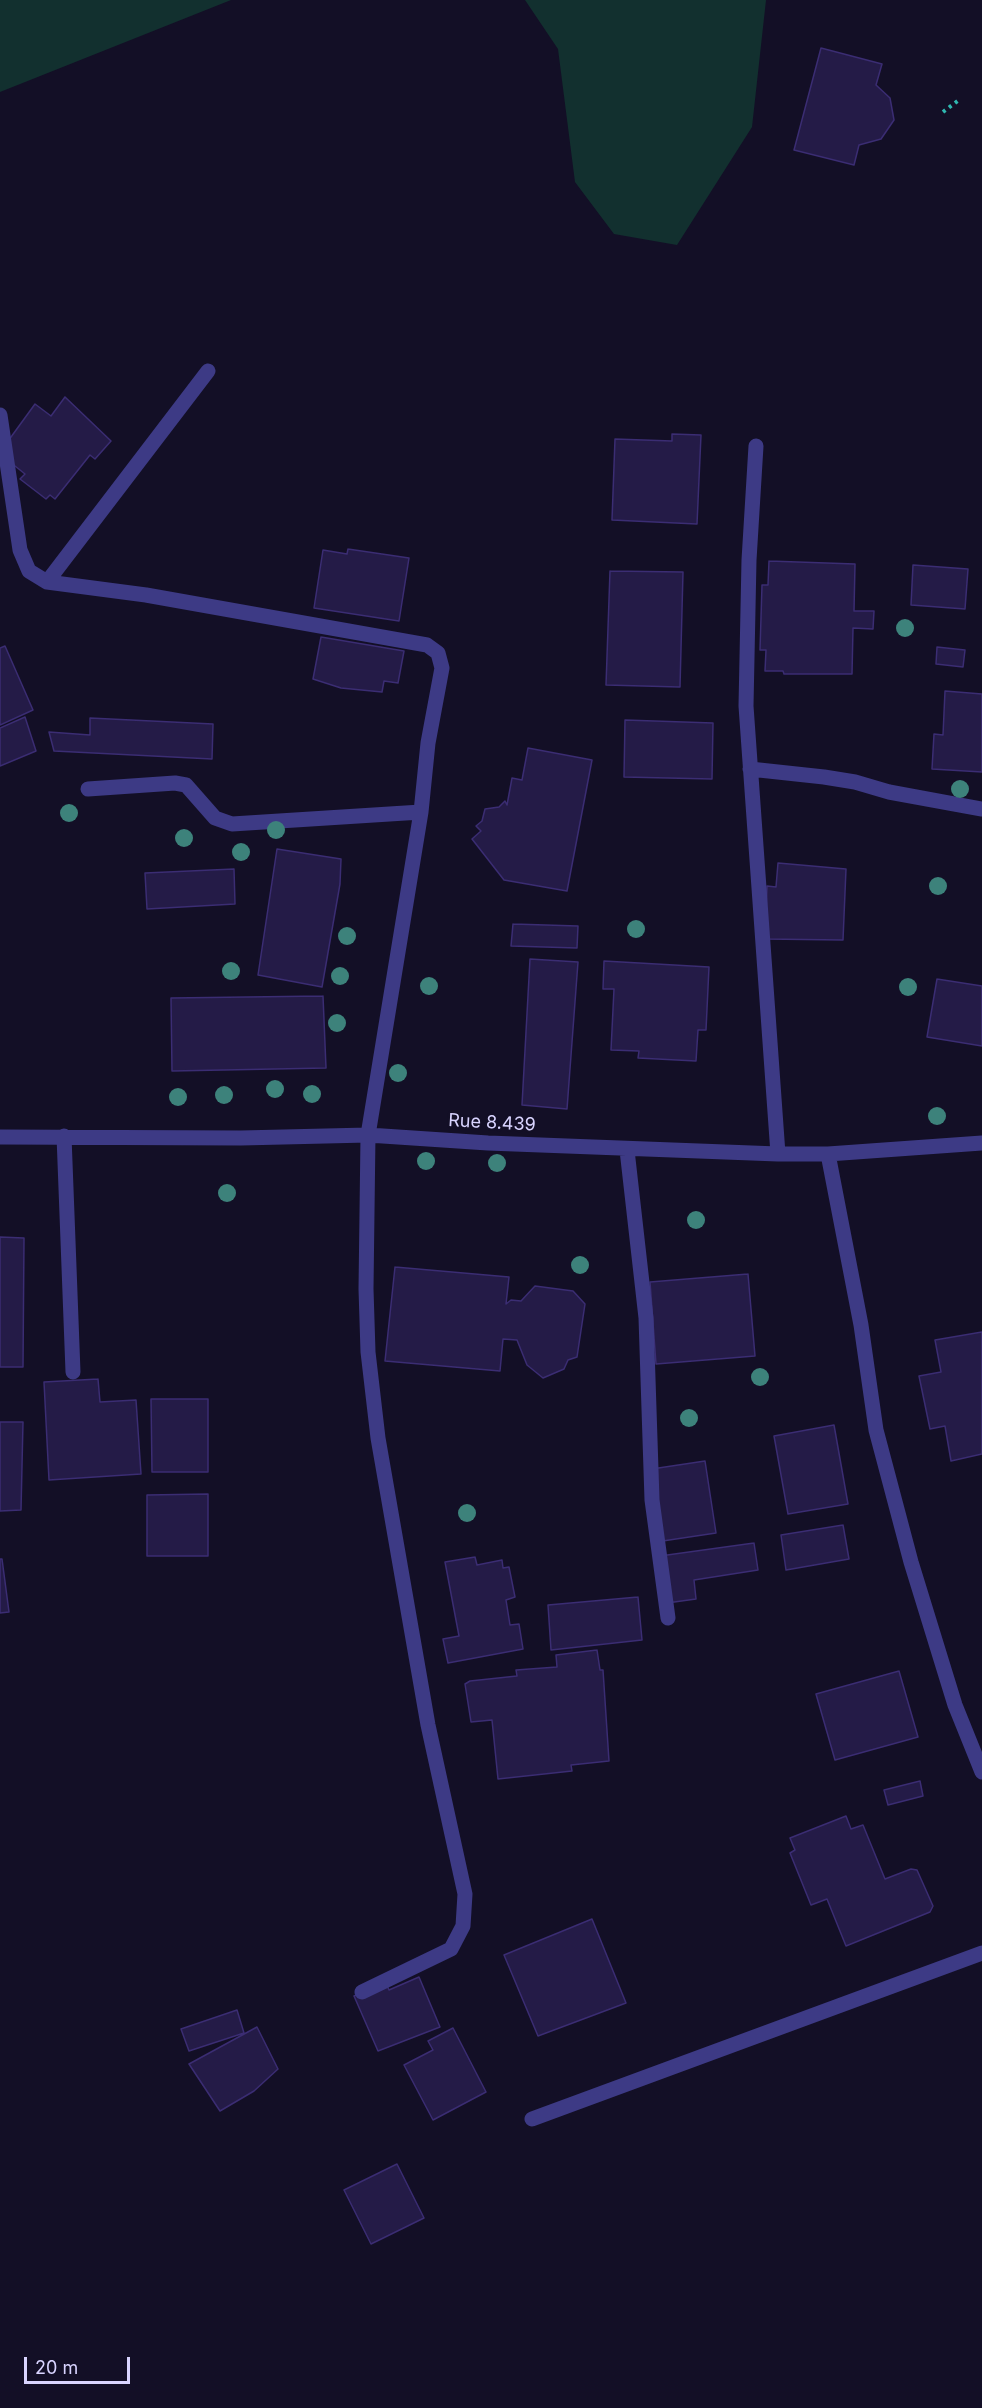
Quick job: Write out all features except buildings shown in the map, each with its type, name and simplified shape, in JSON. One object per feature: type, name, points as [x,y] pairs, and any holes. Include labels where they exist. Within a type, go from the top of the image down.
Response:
[{"type":"street","points":[[47,582],[208,371]]},
{"type":"street","points":[[0,415],[20,550],[29,571],[47,582],[146,595],[427,645],[438,653],[442,668],[428,743],[421,812],[368,1135],[368,1352],[378,1438],[428,1725],[465,1894],[463,1926],[451,1948],[362,1992]]},
{"type":"street","points":[[756,446],[749,560],[746,706],[778,1154]]},
{"type":"street","points":[[750,769],[855,782],[889,792],[982,809]]},
{"type":"street","points":[[88,789],[175,783],[186,785],[214,818],[232,824],[421,812]]},
{"type":"street","name":"Rue 8.439","points":[[0,1137],[241,1138],[368,1135],[627,1150],[778,1154],[828,1154],[982,1143]]},
{"type":"street","points":[[64,1136],[73,1372]]},
{"type":"street","points":[[627,1150],[646,1318],[652,1500],[668,1618]]},
{"type":"street","points":[[828,1154],[861,1326],[876,1430],[918,1584],[955,1705],[982,1773]]},
{"type":"street","points":[[532,2119],[982,1953]]},
{"type":"path","points":[[943,112],[958,100]]},
{"type":"green space","points":[[0,0],[231,0],[0,92]]},
{"type":"green space","points":[[525,0],[766,0],[752,127],[677,245],[614,234],[575,182],[558,49]]}]
